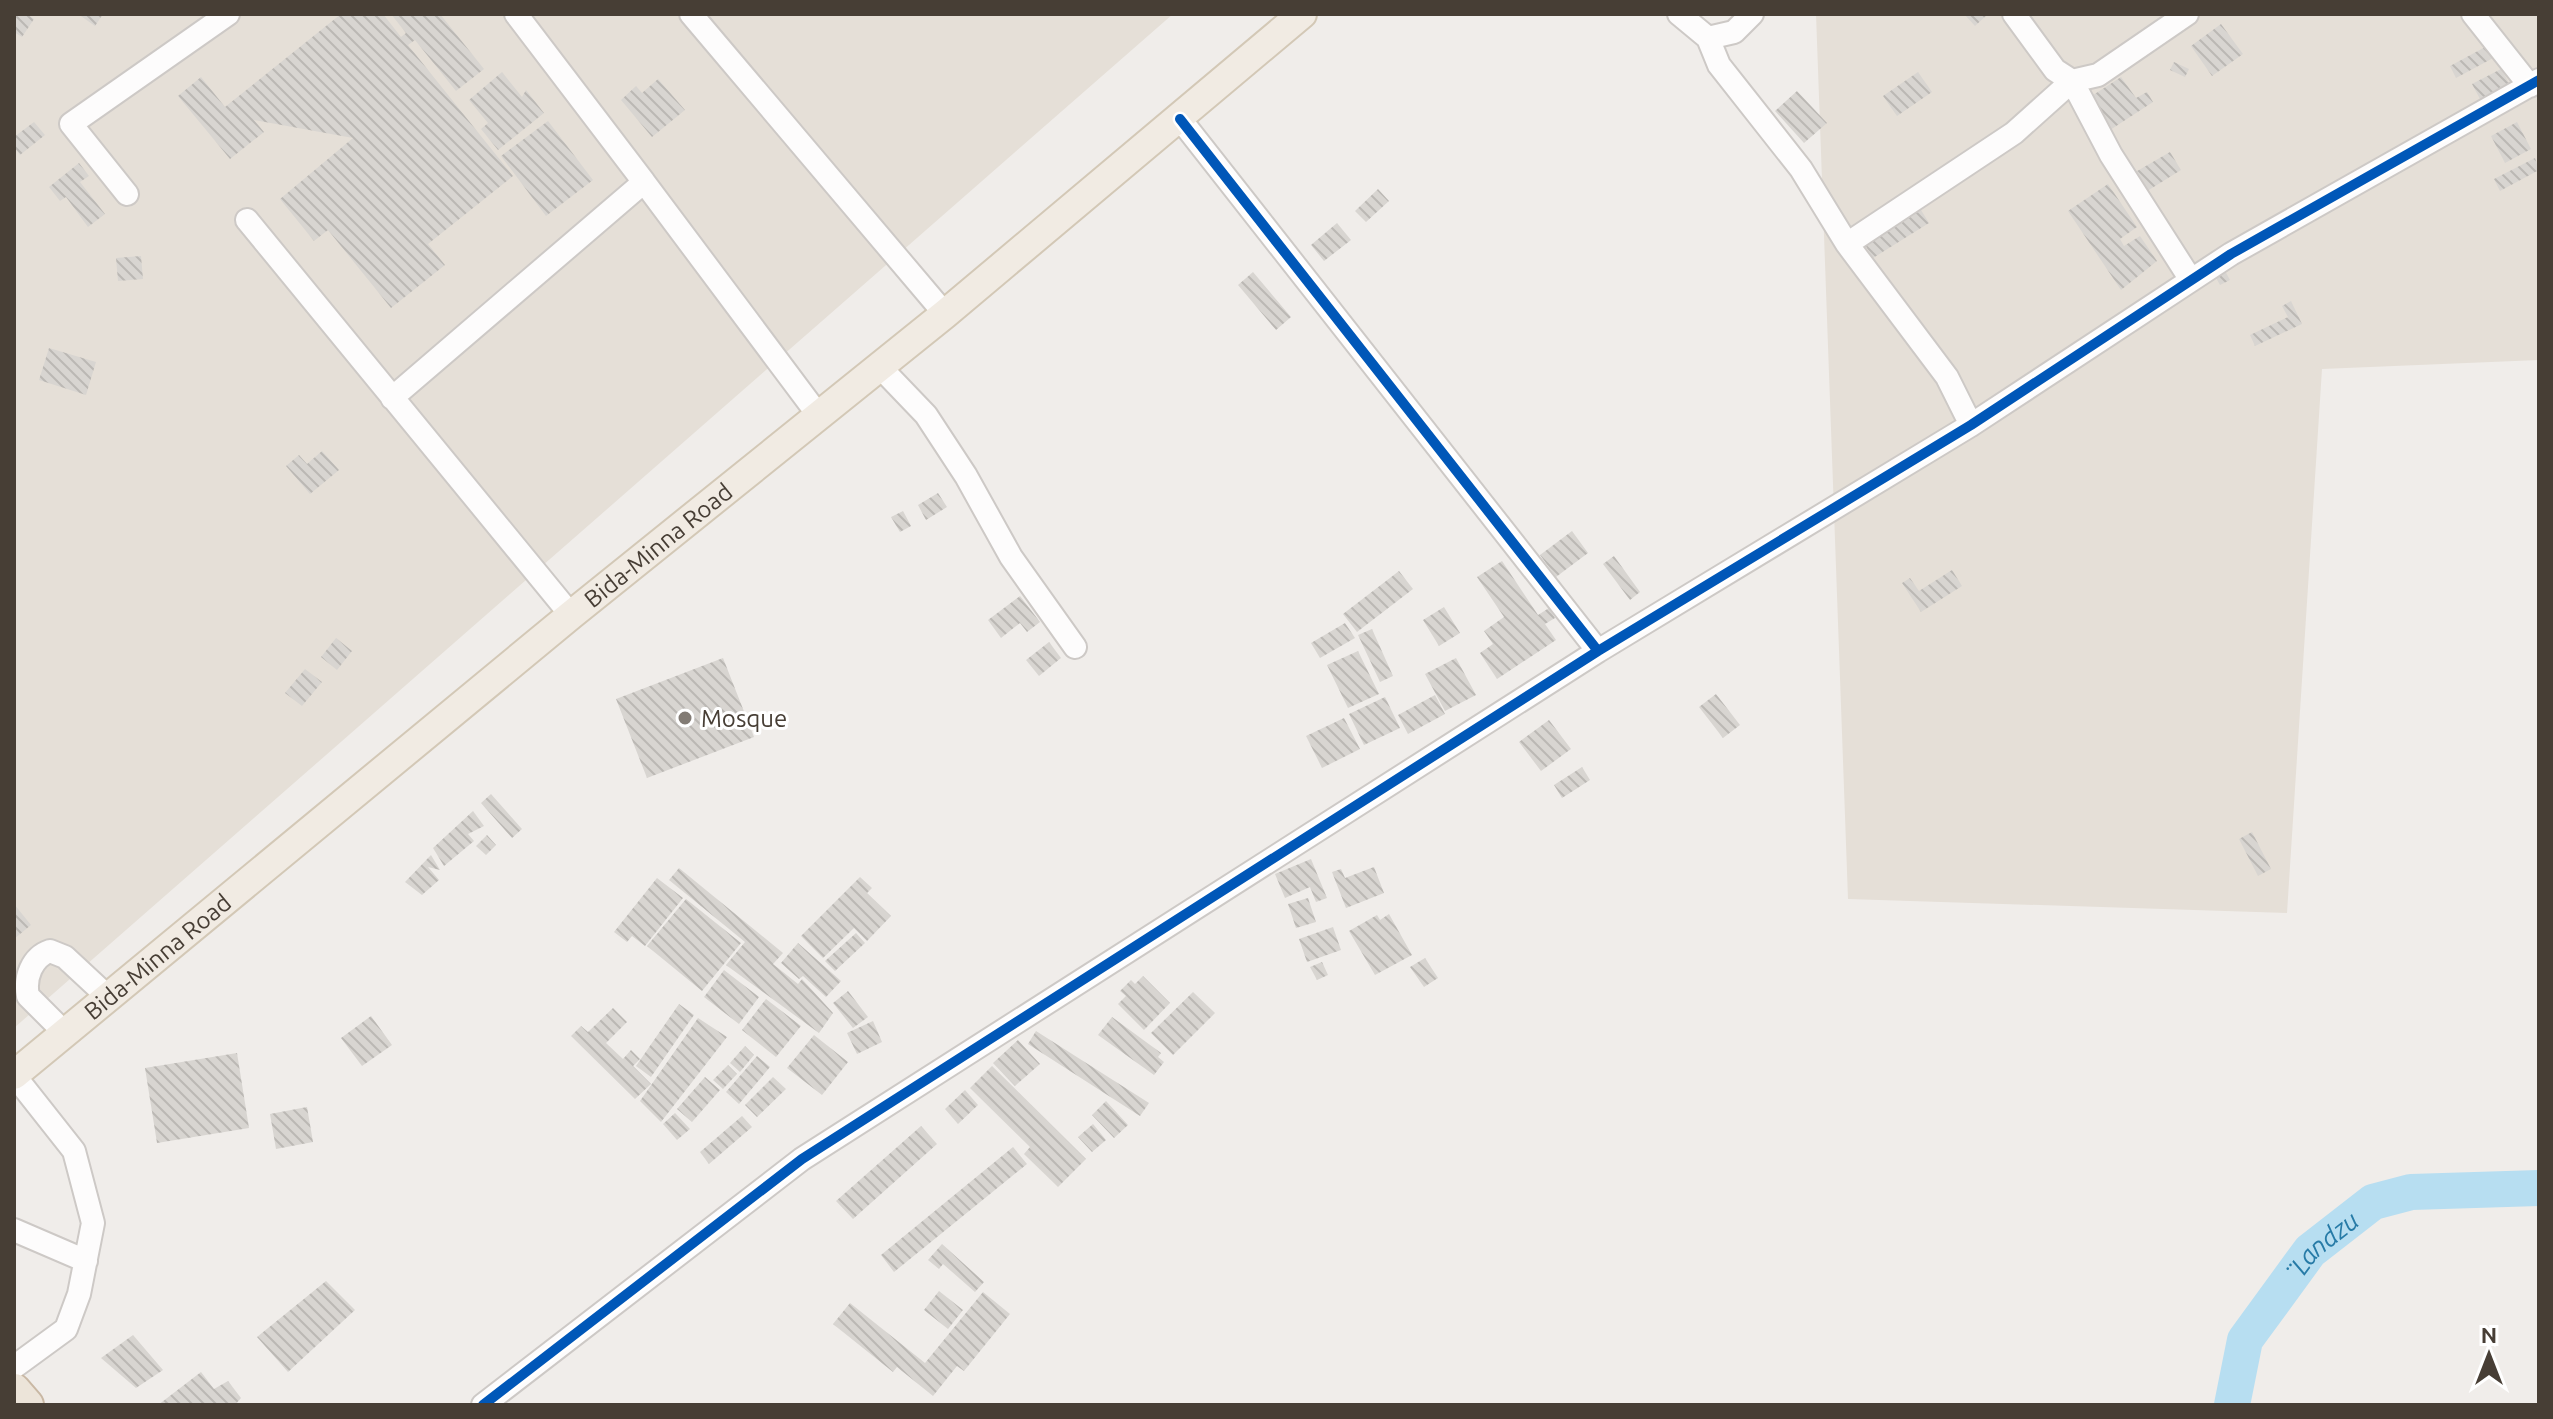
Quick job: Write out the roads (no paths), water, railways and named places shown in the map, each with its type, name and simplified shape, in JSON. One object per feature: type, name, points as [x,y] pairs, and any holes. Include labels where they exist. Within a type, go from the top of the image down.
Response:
[{"type":"highway","points":[[14,1390],[27,1405]]},
{"type":"main road","name":"Bida-Minna Road","points":[[14,1075],[571,615],[945,314],[1302,14]]},
{"type":"street","points":[[127,194],[71,124],[228,14]]},
{"type":"street","points":[[516,14],[819,416]]},
{"type":"street","points":[[691,14],[945,314]]},
{"type":"street","points":[[1679,14],[1708,38],[1719,65],[1801,169],[1847,244],[1947,377],[1971,425]]},
{"type":"street","points":[[1708,38],[1734,32],[1752,14]]},
{"type":"street","points":[[2014,14],[2055,70],[2072,81],[2111,155],[2191,280]]},
{"type":"street","points":[[1847,244],[2014,133],[2072,81],[2098,75],[2187,14]]},
{"type":"street","points":[[483,1405],[802,1159],[1598,651],[1971,425],[2191,280],[2534,83],[2473,14]]},
{"type":"street","points":[[1180,119],[1598,651]]},
{"type":"street","points":[[392,398],[644,182]]},
{"type":"street","points":[[247,220],[571,615]]},
{"type":"street","points":[[880,367],[926,415],[966,476],[1011,557],[1075,647]]},
{"type":"street","points":[[65,1033],[28,996],[28,973],[40,954],[50,951],[65,957],[108,997]]},
{"type":"street","points":[[14,1075],[74,1151],[93,1223],[86,1261],[66,1329],[14,1367]]},
{"type":"street","points":[[14,1230],[86,1261]]},
{"type":"waterway","name":"¨Landzu","points":[[2232,1405],[2245,1340],[2310,1251],[2373,1202],[2411,1192],[2539,1188]]},
{"type":"place","name":"Mosque","points":[[685,718]]}]
